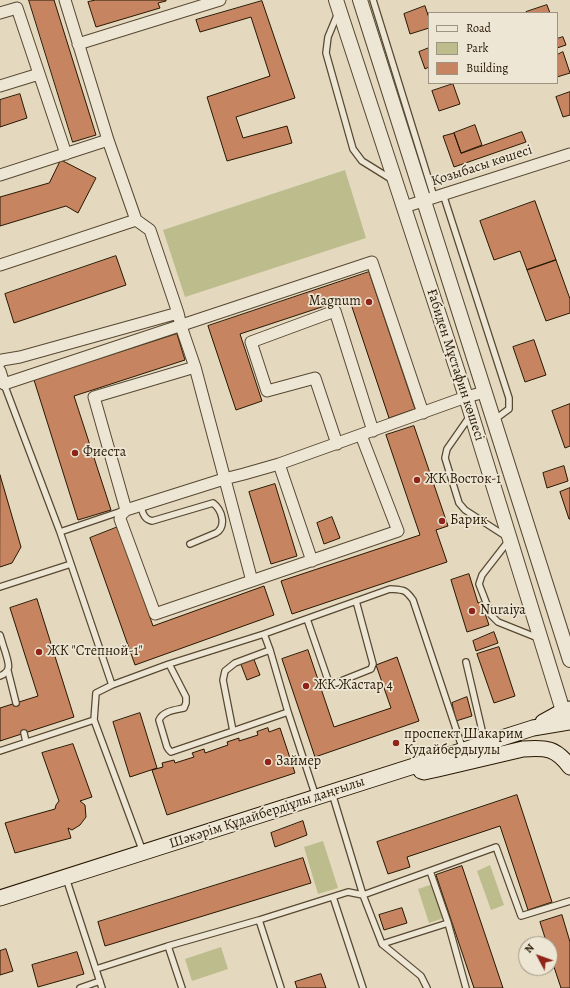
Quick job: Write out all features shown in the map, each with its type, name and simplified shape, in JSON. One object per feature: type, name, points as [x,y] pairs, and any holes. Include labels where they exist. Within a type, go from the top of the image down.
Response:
[{"type":"main road","name":"Шәкәрім Құдайбердіұлы даңғылы","points":[[0,898],[485,743],[568,719]]},
{"type":"main road","points":[[406,768],[424,772],[524,749],[537,748],[558,753],[570,767]]},
{"type":"street","points":[[65,0],[108,140],[136,220],[150,230],[196,367],[224,479],[252,581]]},
{"type":"street","points":[[78,44],[220,0]]},
{"type":"street","name":"Ғабиден Мұстафин көшесі","points":[[360,0],[385,60],[434,197],[485,392],[570,660]]},
{"type":"street","name":"Ғабиден Мұстафин көшесі","points":[[338,5],[472,414],[541,639],[568,719]]},
{"type":"street","points":[[0,13],[17,8],[66,154]]},
{"type":"street","points":[[0,86],[39,74]]},
{"type":"street","points":[[0,175],[108,140]]},
{"type":"street","name":"Қозыбасы көшесі","points":[[404,207],[570,154]]},
{"type":"street","points":[[0,265],[136,220]]},
{"type":"street","points":[[0,371],[2,385],[372,262],[423,413]]},
{"type":"street","points":[[337,444],[315,378],[267,391],[251,342],[335,311],[373,431]]},
{"type":"street","points":[[0,362],[2,360],[20,357],[178,313]]},
{"type":"street","points":[[126,510],[94,397],[196,367]]},
{"type":"street","points":[[361,435],[398,531],[155,614],[120,519],[121,515],[126,510],[224,479],[279,464],[423,413],[485,392]]},
{"type":"street","points":[[279,464],[312,561]]},
{"type":"lane","points":[[373,0],[385,60]]},
{"type":"lane","points":[[338,5],[328,37],[326,53],[353,149],[362,161],[395,181]]},
{"type":"lane","points":[[434,197],[508,398],[509,409],[494,420]]},
{"type":"lane","points":[[2,385],[60,532],[112,685]]},
{"type":"lane","points":[[472,414],[447,449],[445,458],[459,503],[465,510],[510,539],[482,575],[479,584],[490,615],[498,622],[541,639]]},
{"type":"lane","points":[[140,505],[145,518],[152,521],[213,503],[218,507],[221,513],[221,528],[216,533],[190,544]]},
{"type":"lane","points":[[60,532],[126,510]]},
{"type":"lane","points":[[0,588],[70,564]]},
{"type":"lane","points":[[143,853],[94,720],[96,693],[112,685],[169,664],[264,634],[390,589],[404,590],[413,600],[463,750]]},
{"type":"lane","points":[[307,619],[328,680],[336,683],[372,669],[373,664],[356,601]]},
{"type":"lane","points":[[264,634],[316,797]]},
{"type":"lane","points":[[0,636],[10,665],[5,675],[0,676]]},
{"type":"lane","points":[[233,731],[223,680],[225,671],[235,663],[270,650]]},
{"type":"lane","points":[[466,662],[485,743]]},
{"type":"lane","points":[[169,664],[186,697],[184,708],[164,713],[158,720],[171,752],[288,712]]},
{"type":"lane","points":[[8,671],[16,703]]},
{"type":"lane","points":[[0,751],[94,720]]},
{"type":"lane","points":[[24,733],[26,742]]},
{"type":"lane","points":[[332,792],[363,895],[382,944],[421,976],[427,988]]},
{"type":"lane","points":[[96,969],[348,892],[363,895],[496,847],[521,916],[570,901]]},
{"type":"lane","points":[[430,871],[448,922],[466,988]]},
{"type":"lane","points":[[65,878],[102,988]]},
{"type":"lane","points":[[333,897],[363,988]]},
{"type":"lane","points":[[259,920],[281,988]]},
{"type":"lane","points":[[382,944],[448,922]]},
{"type":"lane","points":[[168,946],[182,988]]},
{"type":"lane","points":[[80,988],[100,981]]},
{"type":"green space","points":[[345,170],[366,238],[185,297],[163,230]]},
{"type":"green space","points":[[323,841],[338,888],[318,894],[304,847]]},
{"type":"green space","points":[[490,865],[504,905],[491,910],[477,871]]},
{"type":"green space","points":[[433,884],[444,918],[429,923],[418,889]]},
{"type":"green space","points":[[221,947],[228,969],[192,981],[185,959]]},
{"type":"building","points":[[29,0],[54,0],[96,135],[73,142]]},
{"type":"building","points":[[96,0],[166,1],[158,3],[160,8],[96,27],[88,2]]},
{"type":"building","points":[[262,1],[295,98],[236,117],[243,138],[287,126],[292,143],[227,161],[207,97],[270,76],[251,17],[200,32],[196,20]]},
{"type":"building","points":[[547,5],[550,12],[526,12]]},
{"type":"building","points":[[425,6],[428,15],[428,28],[410,34],[404,14]]},
{"type":"building","points":[[563,37],[566,45],[558,48],[558,39]]},
{"type":"building","points":[[428,48],[428,68],[425,69],[419,52]]},
{"type":"building","points":[[563,52],[570,73],[558,77],[558,54]]},
{"type":"building","points":[[453,84],[460,104],[439,111],[432,91]]},
{"type":"building","points":[[570,92],[570,115],[563,117],[556,97]]},
{"type":"building","points":[[20,94],[27,118],[0,127],[0,100]]},
{"type":"building","points":[[475,125],[482,145],[461,153],[454,133]]},
{"type":"building","points":[[522,132],[526,142],[454,167],[443,136],[454,133],[461,153]]},
{"type":"building","points":[[61,160],[96,178],[78,213],[66,206],[0,226],[0,197],[49,183]]},
{"type":"building","points":[[535,201],[556,260],[527,270],[520,251],[494,260],[480,221]]},
{"type":"building","points":[[116,256],[126,285],[14,323],[5,294]]},
{"type":"building","points":[[556,260],[570,299],[570,313],[546,321],[527,270]]},
{"type":"building","points":[[369,272],[415,409],[389,418],[349,298],[240,334],[262,401],[236,410],[208,326]]},
{"type":"building","name":"Фиеста","points":[[177,334],[185,360],[74,396],[111,510],[78,520],[34,380]]},
{"type":"building","points":[[534,340],[546,375],[525,382],[513,347]]},
{"type":"building","points":[[570,404],[570,446],[565,448],[552,411]]},
{"type":"building","name":"ЖК Восток-1","points":[[414,426],[448,526],[436,530],[447,562],[292,614],[281,581],[420,535],[386,435]]},
{"type":"building","points":[[564,466],[568,481],[547,488],[543,473]]},
{"type":"building","points":[[0,475],[21,547],[12,563],[0,567]]},
{"type":"building","points":[[275,484],[297,556],[271,564],[249,492]]},
{"type":"building","points":[[570,488],[570,519],[569,519],[560,492]]},
{"type":"building","points":[[332,517],[340,538],[324,544],[317,523]]},
{"type":"building","points":[[118,527],[153,626],[264,586],[274,615],[135,665],[90,538]]},
{"type":"building","points":[[469,574],[478,603],[481,602],[489,625],[467,632],[451,580]]},
{"type":"building","name":"ЖК \"Степной-1\"","points":[[37,599],[74,717],[0,741],[0,708],[38,696],[10,608]]},
{"type":"building","points":[[494,632],[498,643],[476,651],[473,641]]},
{"type":"building","points":[[499,647],[515,696],[494,703],[477,654]]},
{"type":"building","name":"ЖК Жастар 4","points":[[308,650],[334,727],[391,708],[376,665],[397,657],[419,721],[315,757],[282,659]]},
{"type":"building","points":[[253,657],[260,675],[247,680],[240,662]]},
{"type":"building","points":[[467,697],[472,716],[456,721],[452,703]]},
{"type":"building","points":[[140,713],[157,768],[130,777],[113,722]]},
{"type":"building","points":[[268,728],[269,732],[280,728],[295,773],[167,815],[152,770],[163,767],[162,763],[174,760],[175,763],[194,757],[192,753],[204,749],[205,753],[228,745],[227,742],[239,738],[239,741],[258,735],[257,732]]},
{"type":"building","points":[[73,744],[92,797],[80,801],[85,805],[86,817],[80,825],[72,830],[68,828],[71,838],[15,853],[5,823],[55,809],[59,801],[42,753]]},
{"type":"building","points":[[517,795],[552,902],[528,910],[500,826],[407,857],[410,867],[388,874],[377,842]]},
{"type":"building","points":[[303,821],[307,835],[275,847],[271,833]]},
{"type":"building","points":[[303,858],[311,883],[105,946],[98,922]]},
{"type":"building","points":[[462,866],[503,988],[474,988],[436,875]]},
{"type":"building","points":[[402,908],[407,923],[384,930],[379,915]]},
{"type":"building","points":[[562,915],[570,942],[570,988],[561,988],[557,976],[558,936],[544,936],[540,922]]},
{"type":"building","points":[[6,949],[13,971],[0,975],[0,951]]},
{"type":"building","points":[[77,952],[84,974],[38,987],[32,965]]},
{"type":"building","points":[[321,974],[326,988],[297,988],[295,982]]},
{"type":"place","name":"Magnum","points":[[369,302]]},
{"type":"place","name":"Фиеста","points":[[75,453]]},
{"type":"place","name":"ЖК Восток-1","points":[[417,480]]},
{"type":"place","name":"Барик","points":[[442,521]]},
{"type":"place","name":"Nuraiya","points":[[472,611]]},
{"type":"place","name":"ЖК \"Степной-1\"","points":[[39,652]]},
{"type":"place","name":"ЖК Жастар 4","points":[[306,686]]},
{"type":"place","name":"проспект Шaкaрим Кудайбердыулы","points":[[396,743]]},
{"type":"place","name":"Займер","points":[[268,762]]}]
